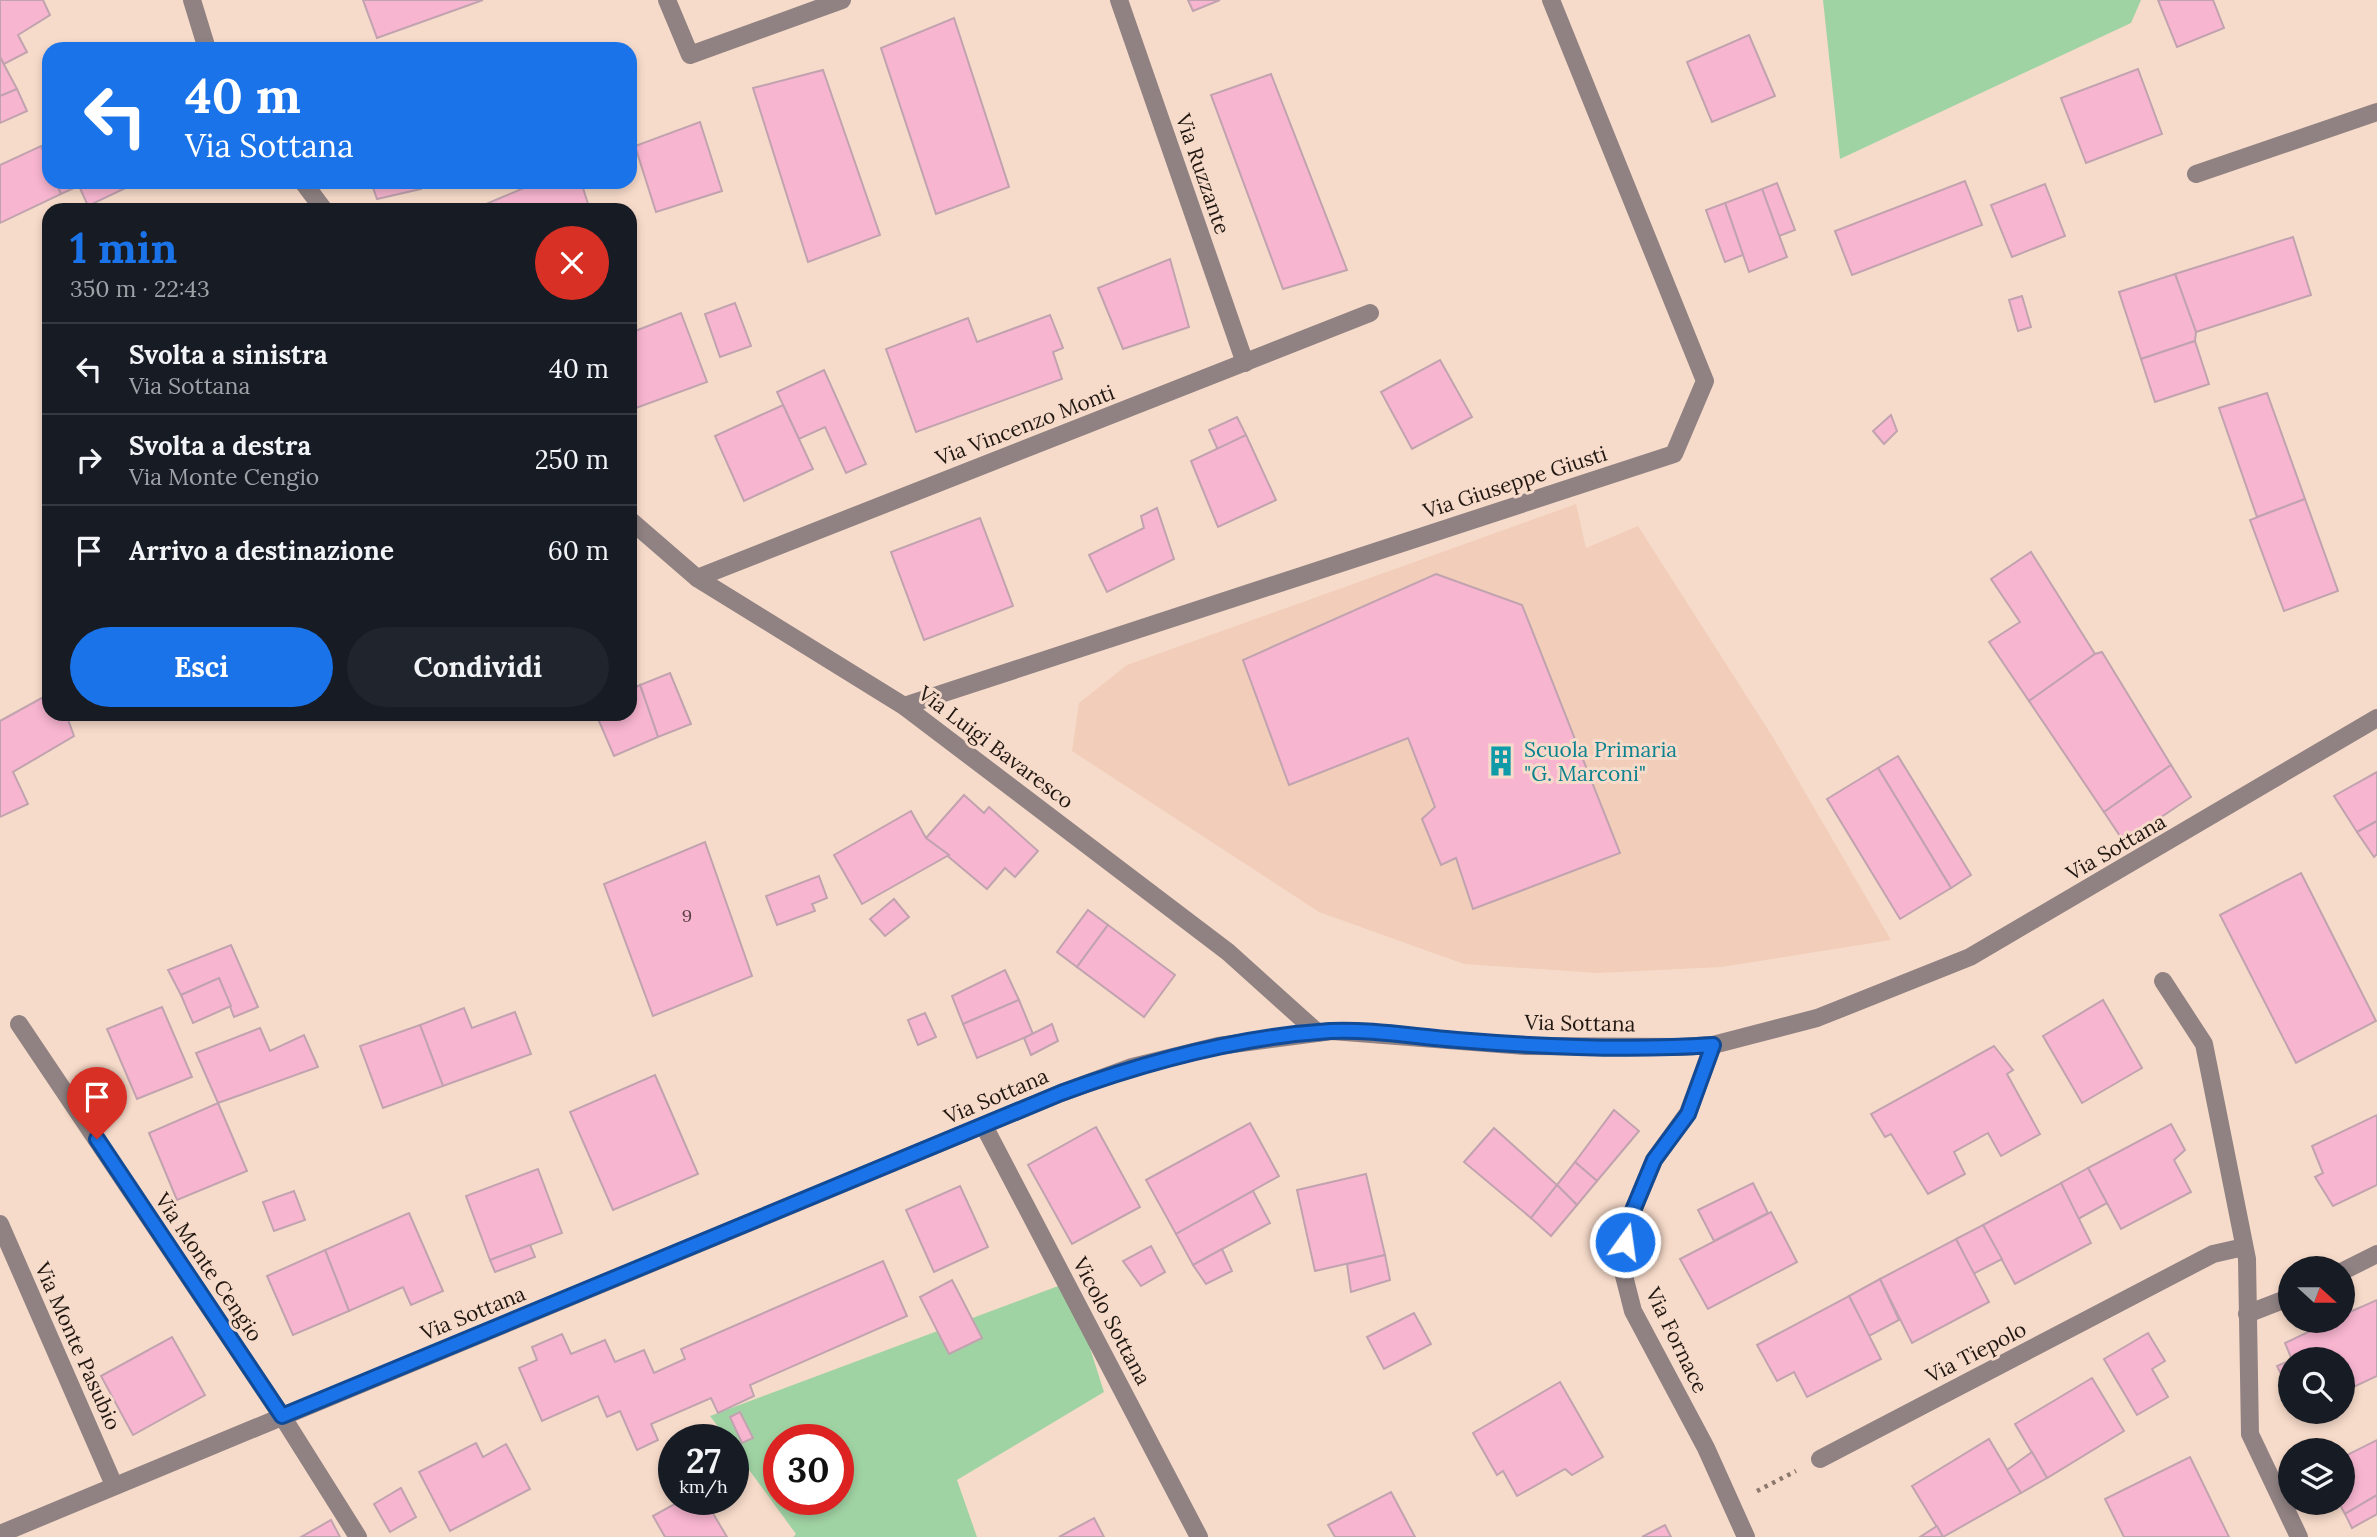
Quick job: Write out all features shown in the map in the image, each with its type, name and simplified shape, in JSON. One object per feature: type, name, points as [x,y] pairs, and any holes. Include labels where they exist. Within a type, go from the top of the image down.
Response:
[{"type":"street","points":[[192,0],[205,42]]},
{"type":"street","points":[[667,0],[690,55],[842,0]]},
{"type":"street","name":"Via Ruzzante","points":[[1119,0],[1245,363]]},
{"type":"street","name":"Via Giuseppe Giusti","points":[[904,706],[1674,454],[1705,381],[1551,0]]},
{"type":"street","points":[[2196,174],[2377,112]]},
{"type":"street","name":"Via Vincenzo Monti","points":[[697,578],[1370,313]]},
{"type":"street","name":"Via Luigi Bavaresco","points":[[637,526],[697,578],[904,706],[1228,952],[1318,1033]]},
{"type":"street","name":"Via Sottana","points":[[0,1534],[1132,1067],[1218,1045],[1332,1031],[1525,1046],[1713,1045],[1817,1018],[1970,957],[2377,718]]},
{"type":"street","points":[[2163,981],[2204,1044],[2244,1248],[2250,1434],[2299,1537]]},
{"type":"street","name":"Via Monte Cengio","points":[[19,1024],[282,1416],[358,1537]]},
{"type":"street","name":"Via Fornace","points":[[1713,1045],[1688,1114],[1654,1160],[1629,1220],[1621,1264],[1633,1311],[1706,1448],[1746,1537]]},
{"type":"street","name":"Vicolo Sottana","points":[[984,1126],[1199,1537]]},
{"type":"street","name":"Via Monte Pasubio","points":[[0,1224],[114,1485]]},
{"type":"street","name":"Via Tiepolo","points":[[1820,1459],[2213,1254],[2244,1248]]},
{"type":"street","points":[[2356,1264],[2377,1254]]},
{"type":"street","points":[[2247,1314],[2278,1302]]},
{"type":"path","points":[[1731,1504],[1820,1459]]},
{"type":"shaded area","points":[[1576,504],[1586,548],[1638,526],[1774,739],[1891,940],[1721,967],[1598,973],[1464,964],[1319,912],[1072,751],[1079,703],[1127,665]]},
{"type":"green space","points":[[1823,0],[2141,0],[2131,23],[1840,159]]},
{"type":"green space","points":[[1069,1282],[1104,1392],[957,1480],[977,1537],[793,1537],[796,1534],[782,1515],[854,1515],[854,1424],[763,1424],[763,1489],[749,1470],[749,1424],[716,1424],[710,1416]]},
{"type":"building","points":[[0,0],[43,0],[50,15],[18,35],[27,52],[4,64],[0,57]]},
{"type":"building","points":[[363,0],[483,0],[377,38]]},
{"type":"building","points":[[1188,0],[1220,0],[1193,11]]},
{"type":"building","points":[[2158,0],[2213,0],[2224,28],[2177,47]]},
{"type":"building","points":[[954,18],[1009,187],[936,214],[881,48]]},
{"type":"building","points":[[1749,35],[1775,96],[1712,122],[1687,62]]},
{"type":"building","points":[[0,57],[17,89],[0,96]]},
{"type":"building","points":[[2138,69],[2162,134],[2086,163],[2061,98]]},
{"type":"building","points":[[823,70],[880,235],[808,262],[753,88]]},
{"type":"building","points":[[1271,74],[1347,270],[1283,289],[1211,95]]},
{"type":"building","points":[[17,89],[27,111],[0,123],[0,96]]},
{"type":"building","points":[[700,122],[722,191],[656,212],[637,145]]},
{"type":"building","points":[[41,146],[42,189],[59,189],[61,194],[0,223],[0,165]]},
{"type":"building","points":[[1965,181],[1982,225],[1852,275],[1835,231]]},
{"type":"building","points":[[1777,183],[1795,230],[1779,236],[1762,189]]},
{"type":"building","points":[[2045,184],[2065,236],[2012,257],[1991,205]]},
{"type":"building","points":[[59,189],[72,189],[61,194]]},
{"type":"building","points":[[80,189],[123,189],[94,203],[87,203]]},
{"type":"building","points":[[373,189],[421,189],[377,199]]},
{"type":"building","points":[[522,189],[583,189],[588,203],[488,203]]},
{"type":"building","points":[[1762,189],[1787,257],[1749,272],[1725,203]]},
{"type":"building","points":[[1725,203],[1743,255],[1725,262],[1706,210]]},
{"type":"building","points":[[2293,237],[2311,295],[2196,332],[2175,274]]},
{"type":"building","points":[[1170,259],[1189,327],[1123,349],[1098,288]]},
{"type":"building","points":[[2175,274],[2196,332],[2195,341],[2141,359],[2119,292]]},
{"type":"building","points":[[2022,296],[2031,327],[2018,331],[2009,300]]},
{"type":"building","points":[[735,303],[751,346],[720,357],[705,314]]},
{"type":"building","points":[[681,313],[707,382],[637,408],[637,330]]},
{"type":"building","points":[[1050,315],[1063,348],[1053,352],[1062,379],[916,432],[886,349],[968,318],[977,342]]},
{"type":"building","points":[[2195,341],[2209,384],[2155,402],[2141,359]]},
{"type":"building","points":[[1440,360],[1472,417],[1412,449],[1381,392]]},
{"type":"building","points":[[824,370],[866,464],[846,473],[825,427],[799,439],[777,392]]},
{"type":"building","points":[[2267,393],[2305,499],[2257,517],[2219,408]]},
{"type":"building","points":[[783,405],[813,469],[744,501],[715,436]]},
{"type":"building","points":[[1891,415],[1897,431],[1884,444],[1873,431]]},
{"type":"building","points":[[1237,417],[1246,435],[1218,450],[1209,430]]},
{"type":"building","points":[[1246,435],[1276,500],[1218,527],[1191,461]]},
{"type":"building","points":[[2305,499],[2338,591],[2284,611],[2250,520]]},
{"type":"building","points":[[1157,508],[1174,559],[1107,592],[1089,555],[1144,528],[1141,516]]},
{"type":"building","points":[[980,518],[1013,606],[924,640],[891,552]]},
{"type":"building","points":[[2031,552],[2095,654],[2029,701],[1989,642],[2020,622],[1991,579]]},
{"type":"building","name":"Scuola Primaria \"G. Marconi\"","points":[[1436,574],[1522,605],[1620,853],[1473,909],[1456,858],[1441,865],[1422,819],[1435,807],[1408,738],[1289,785],[1243,660]]},
{"type":"building","points":[[2102,652],[2171,765],[2104,812],[2029,701],[2095,654]]},
{"type":"building","points":[[670,673],[691,724],[658,737],[640,685]]},
{"type":"building","points":[[640,685],[658,737],[614,756],[599,721],[637,721],[637,686]]},
{"type":"building","points":[[42,698],[42,721],[69,721],[74,736],[13,772],[28,804],[0,817],[0,721]]},
{"type":"building","points":[[1898,756],[1971,875],[1951,888],[1878,768]]},
{"type":"building","points":[[2171,765],[2191,797],[2124,842],[2104,812]]},
{"type":"building","points":[[1878,768],[1951,888],[1900,919],[1827,799]]},
{"type":"building","points":[[2377,772],[2377,821],[2357,832],[2334,796]]},
{"type":"building","points":[[964,795],[984,813],[989,807],[1038,851],[1015,877],[1005,868],[987,889],[926,838]]},
{"type":"building","points":[[911,811],[926,838],[949,855],[862,904],[834,855]]},
{"type":"building","points":[[2377,821],[2377,854],[2374,857],[2357,832]]},
{"type":"building","points":[[705,842],[752,976],[653,1016],[604,884]]},
{"type":"building","points":[[2301,873],[2376,1021],[2296,1063],[2220,915]]},
{"type":"building","points":[[819,876],[827,898],[812,904],[815,911],[777,925],[766,896]]},
{"type":"building","points":[[894,899],[909,917],[885,936],[870,919]]},
{"type":"building","points":[[1088,910],[1108,925],[1077,967],[1057,952]]},
{"type":"building","points":[[1108,925],[1175,975],[1144,1017],[1077,967]]},
{"type":"building","points":[[231,945],[258,1007],[234,1017],[219,978],[181,995],[168,970]]},
{"type":"building","points":[[1005,970],[1019,1000],[963,1024],[952,996]]},
{"type":"building","points":[[219,978],[231,1006],[193,1023],[181,995]]},
{"type":"building","points":[[1019,1000],[1033,1034],[977,1058],[963,1024]]},
{"type":"building","points":[[2103,1000],[2142,1068],[2082,1103],[2043,1036]]},
{"type":"building","points":[[162,1007],[192,1077],[137,1099],[107,1029]]},
{"type":"building","points":[[464,1008],[472,1028],[515,1012],[531,1054],[443,1086],[420,1025]]},
{"type":"building","points":[[925,1013],[936,1037],[918,1045],[908,1020]]},
{"type":"building","points":[[1052,1024],[1058,1041],[1031,1055],[1024,1038]]},
{"type":"building","points":[[420,1025],[443,1086],[383,1108],[360,1046]]},
{"type":"building","points":[[260,1028],[270,1051],[304,1035],[318,1067],[218,1103],[196,1053]]},
{"type":"building","points":[[1994,1046],[2013,1070],[2007,1074],[2040,1134],[2001,1156],[1988,1133],[1954,1152],[1965,1174],[1928,1194],[1891,1134],[1885,1137],[1871,1114]]},
{"type":"building","points":[[655,1075],[698,1174],[613,1210],[570,1112]]},
{"type":"building","points":[[218,1103],[247,1171],[177,1200],[149,1133]]},
{"type":"building","points":[[1614,1110],[1639,1131],[1597,1181],[1575,1162]]},
{"type":"building","points":[[2377,1115],[2377,1185],[2333,1206],[2315,1177],[2323,1173],[2312,1146]]},
{"type":"building","points":[[1250,1123],[1279,1176],[1176,1234],[1146,1180]]},
{"type":"building","points":[[2171,1124],[2185,1150],[2174,1160],[2191,1192],[2121,1229],[2088,1168]]},
{"type":"building","points":[[1096,1127],[1140,1207],[1072,1244],[1028,1165]]},
{"type":"building","points":[[1494,1128],[1557,1185],[1531,1218],[1464,1162]]},
{"type":"building","points":[[1575,1162],[1597,1181],[1577,1205],[1557,1185]]},
{"type":"building","points":[[2088,1168],[2107,1203],[2078,1219],[2061,1183]]},
{"type":"building","points":[[538,1169],[562,1233],[490,1260],[466,1196]]},
{"type":"building","points":[[1366,1174],[1385,1255],[1315,1271],[1297,1190]]},
{"type":"building","points":[[1753,1183],[1768,1213],[1714,1241],[1698,1210]]},
{"type":"building","points":[[2061,1183],[2091,1243],[2015,1284],[1983,1225]]},
{"type":"building","points":[[1557,1185],[1577,1205],[1551,1236],[1531,1218]]},
{"type":"building","points":[[960,1186],[988,1247],[934,1272],[906,1210]]},
{"type":"building","points":[[294,1191],[305,1220],[274,1231],[263,1202]]},
{"type":"building","points":[[1253,1191],[1270,1223],[1193,1265],[1176,1234]]},
{"type":"building","points":[[1771,1212],[1797,1262],[1708,1309],[1680,1259]]},
{"type":"building","points":[[409,1213],[443,1291],[411,1305],[403,1287],[349,1311],[325,1250]]},
{"type":"building","points":[[1983,1225],[2002,1259],[1973,1274],[1956,1239]]},
{"type":"building","points":[[1956,1239],[1989,1302],[1912,1343],[1880,1279]]},
{"type":"building","points":[[530,1245],[535,1257],[495,1272],[490,1260]]},
{"type":"building","points":[[1151,1246],[1165,1272],[1141,1286],[1123,1261]]},
{"type":"building","points":[[1222,1249],[1232,1271],[1206,1284],[1193,1265]]},
{"type":"building","points":[[325,1250],[349,1311],[293,1335],[267,1276]]},
{"type":"building","points":[[1385,1255],[1390,1280],[1351,1292],[1347,1264]]},
{"type":"building","points":[[883,1261],[907,1316],[750,1385],[754,1396],[718,1413],[711,1398],[651,1424],[658,1440],[637,1450],[620,1411],[607,1417],[598,1396],[542,1421],[519,1368],[537,1360],[532,1347],[562,1334],[571,1354],[605,1340],[615,1362],[644,1350],[654,1373],[685,1359],[681,1349]]},
{"type":"building","points":[[1880,1279],[1899,1320],[1869,1336],[1849,1296]]},
{"type":"building","points":[[952,1280],[982,1338],[949,1354],[920,1297]]},
{"type":"building","points":[[1849,1296],[1881,1359],[1807,1397],[1794,1372],[1777,1381],[1757,1345]]},
{"type":"building","points":[[2377,1300],[2377,1376],[2355,1386],[2355,1347],[2287,1347],[2285,1343],[2304,1334],[2356,1334],[2356,1309]]},
{"type":"building","points":[[1414,1313],[1431,1344],[1384,1369],[1367,1337]]},
{"type":"building","points":[[2148,1333],[2165,1361],[2152,1369],[2168,1397],[2137,1415],[2104,1359]]},
{"type":"building","points":[[172,1337],[205,1395],[133,1435],[101,1376]]},
{"type":"building","points":[[2092,1378],[2124,1431],[2047,1478],[2015,1424]]},
{"type":"building","points":[[1560,1382],[1603,1457],[1572,1475],[1565,1469],[1517,1496],[1503,1471],[1497,1475],[1473,1433]]},
{"type":"building","points":[[740,1412],[746,1424],[733,1424],[730,1417]]},
{"type":"building","points":[[1989,1439],[2021,1493],[1943,1537],[1912,1486]]},
{"type":"building","points":[[2377,1440],[2377,1495],[2355,1508],[2355,1451]]},
{"type":"building","points":[[476,1443],[483,1457],[506,1444],[530,1489],[450,1531],[419,1472]]},
{"type":"building","points":[[2032,1452],[2047,1478],[2021,1493],[2007,1470]]},
{"type":"building","points":[[2190,1457],[2229,1537],[2124,1537],[2105,1499]]},
{"type":"building","points":[[401,1488],[416,1517],[390,1532],[374,1504]]},
{"type":"building","points":[[1391,1492],[1415,1537],[1335,1537],[1328,1525]]},
{"type":"building","points":[[2377,1495],[2377,1514],[2352,1528],[2346,1515],[2355,1515],[2355,1508]]},
{"type":"building","points":[[658,1513],[714,1515],[727,1537],[665,1537],[653,1516]]},
{"type":"building","points":[[1094,1518],[1104,1537],[1059,1537]]},
{"type":"building","points":[[331,1520],[340,1537],[301,1537]]},
{"type":"building","points":[[1665,1525],[1671,1537],[1642,1537]]},
{"type":"building","points":[[1937,1526],[1943,1537],[1920,1537]]},
{"type":"place","name":"Scuola Primaria \"G. Marconi\"","points":[[1501,761]]},
{"type":"route","points":[[97,1139],[282,1416],[1061,1093],[1132,1067],[1218,1045],[1286,1036],[1332,1031],[1525,1046],[1713,1045],[1688,1114],[1654,1160],[1629,1220],[1625,1242]]}]
